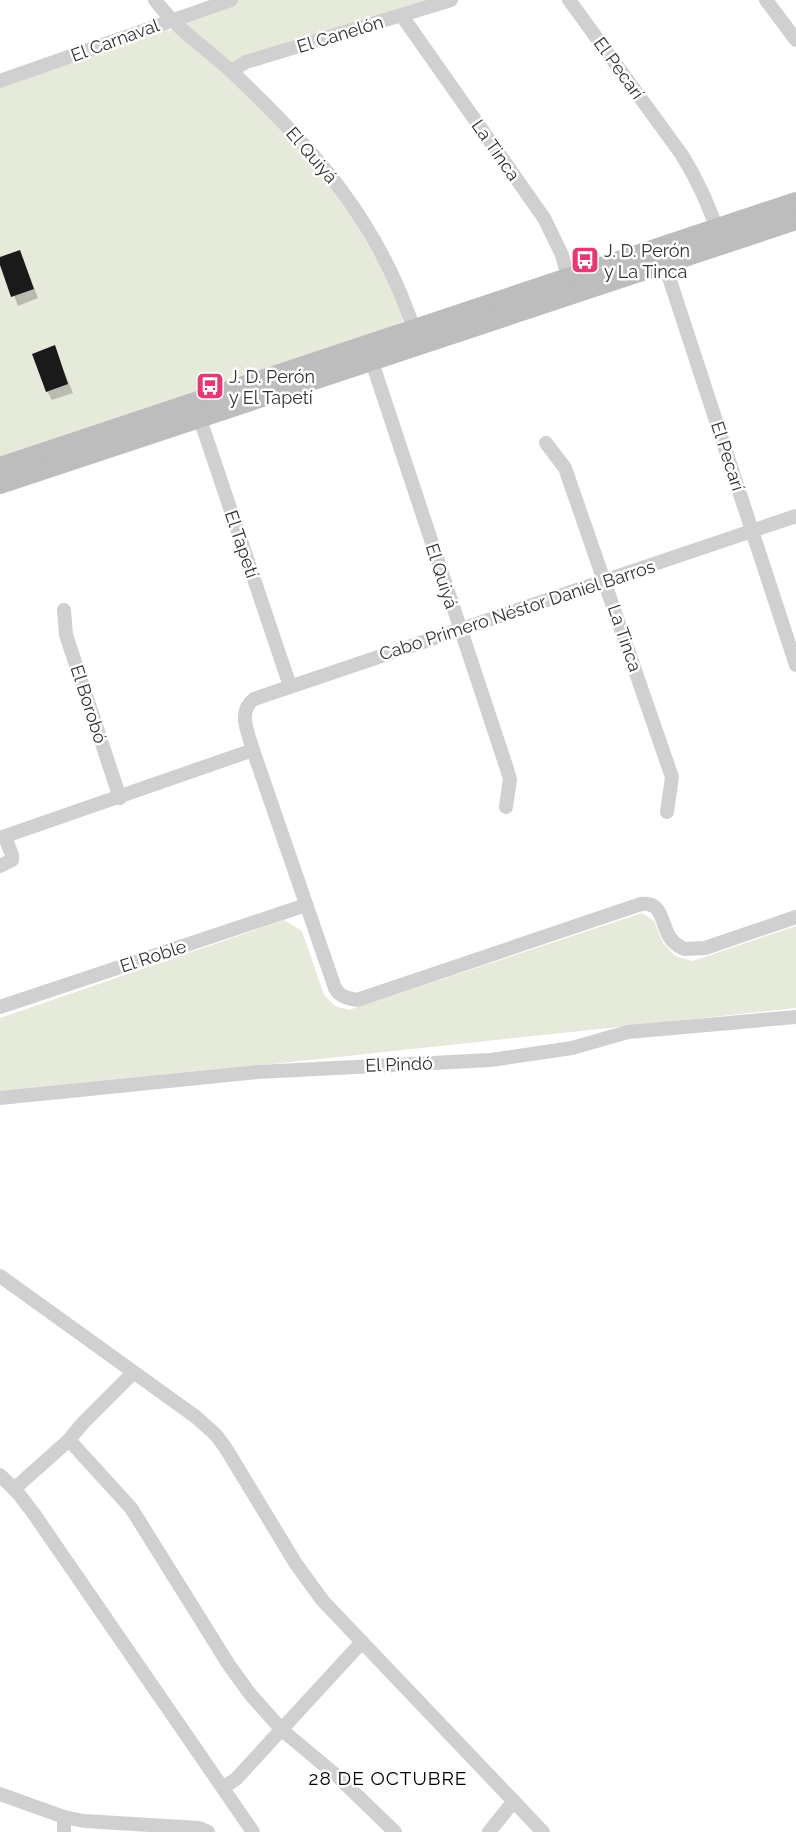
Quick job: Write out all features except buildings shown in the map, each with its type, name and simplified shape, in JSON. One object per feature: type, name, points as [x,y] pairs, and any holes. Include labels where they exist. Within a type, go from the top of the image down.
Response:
[{"type":"main road","points":[[0,467],[197,410],[662,256],[719,236],[796,202]]},
{"type":"main road","points":[[719,236],[796,220]]},
{"type":"main road","points":[[0,484],[197,410]]},
{"type":"street","name":"El Quiyá","points":[[155,0],[171,20],[231,71],[296,135],[336,180],[400,288],[417,337]]},
{"type":"street","name":"El Carnaval","points":[[2,76],[231,0]]},
{"type":"street","name":"El Canelón","points":[[231,71],[246,62],[451,0]]},
{"type":"street","name":"El Pecarí","points":[[568,0],[682,155],[696,178],[719,236]]},
{"type":"street","points":[[766,0],[796,40]]},
{"type":"street","name":"La Tinca","points":[[402,16],[544,218],[562,255],[570,286]]},
{"type":"street","name":"El Pecarí","points":[[662,256],[796,665]]},
{"type":"street","name":"El Quiyá","points":[[369,353],[507,769],[510,779],[506,807]]},
{"type":"street","name":"El Tapetí","points":[[197,410],[290,686]]},
{"type":"street","name":"La Tinca","points":[[546,443],[565,468],[606,581],[672,777],[667,812]]},
{"type":"street","name":"Cabo Primero Néstor Daniel Barros","points":[[253,750],[244,712],[247,704],[254,699],[796,516]]},
{"type":"street","name":"El Borobó","points":[[64,610],[66,635],[120,798]]},
{"type":"street","points":[[0,866],[12,860],[12,855],[2,838],[253,750],[338,994],[346,998],[357,1000],[650,902],[659,910],[669,937],[684,950],[694,950],[796,917]]},
{"type":"street","name":"El Roble","points":[[0,1007],[306,905]]},
{"type":"street","name":"El Pindó","points":[[0,1098],[258,1072],[500,1059],[572,1048],[628,1032],[796,1017]]},
{"type":"street","points":[[0,1276],[22,1294],[92,1341],[132,1374],[196,1417],[216,1435],[310,1584],[362,1642],[543,1832]]},
{"type":"street","points":[[14,1489],[69,1440],[82,1424],[132,1374]]},
{"type":"street","points":[[69,1440],[130,1508],[240,1681],[282,1730],[337,1776],[395,1832]]},
{"type":"street","points":[[0,1475],[34,1514],[253,1832]]},
{"type":"street","points":[[224,1788],[236,1780],[362,1642]]},
{"type":"street","points":[[0,1794],[64,1817],[84,1821],[199,1828],[208,1832]]},
{"type":"street","points":[[489,1832],[514,1801]]},
{"type":"street","points":[[64,1817],[64,1832]]},
{"type":"shaded area","points":[[231,0],[451,0],[231,71],[171,20]]},
{"type":"shaded area","points":[[171,30],[183,34],[298,142],[351,214],[385,274],[403,314],[402,322],[395,327],[0,462],[0,84],[159,31]]},
{"type":"shaded area","points":[[642,913],[654,921],[663,943],[675,956],[693,961],[796,926],[796,1008],[0,1093],[0,1018],[284,920],[302,931],[324,995],[335,1006],[349,1010]]},
{"type":"place","name":"J. D. Perón y La Tinca","points":[[585,260]]},
{"type":"place","name":"J. D. Perón y El Tapetí","points":[[210,386]]},
{"type":"district","name":"28 DE OCTUBRE","points":[[388,1778]]}]
